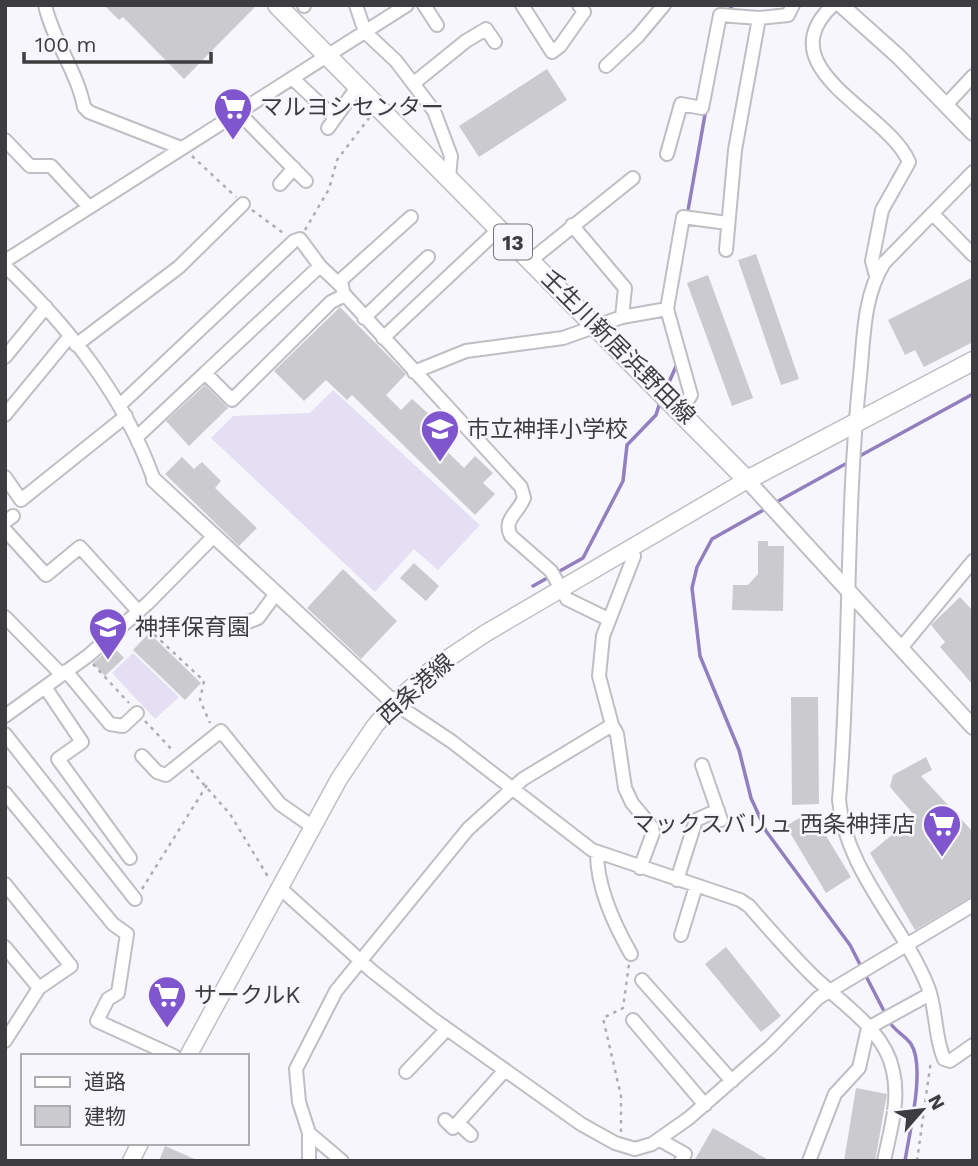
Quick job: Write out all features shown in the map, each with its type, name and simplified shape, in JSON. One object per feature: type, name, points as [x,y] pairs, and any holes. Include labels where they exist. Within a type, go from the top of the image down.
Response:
[{"type":"main road","name":"壬生川新居浜野田線","points":[[277,5],[681,410],[747,480]]},
{"type":"main road","points":[[747,480],[855,423],[971,367]]},
{"type":"main road","name":"西条港線","points":[[189,1054],[357,750],[394,703],[452,654],[747,480]]},
{"type":"main road","points":[[131,1161],[140,1145]]},
{"type":"street","points":[[46,5],[48,19],[82,91],[84,107],[181,148]]},
{"type":"street","points":[[356,5],[365,32],[396,61],[434,111],[451,156],[449,177]]},
{"type":"street","points":[[407,5],[89,207],[5,264],[73,340],[123,410],[138,436],[154,480],[394,703],[451,741],[597,853],[740,900],[749,906],[829,991],[869,1028],[893,1067],[895,1108],[884,1161]]},
{"type":"street","points":[[424,5],[437,25]]},
{"type":"street","points":[[522,5],[552,52],[560,46],[584,12],[579,5]]},
{"type":"street","points":[[606,66],[638,37],[664,5]]},
{"type":"street","points":[[667,154],[681,104],[702,108],[720,15],[760,18],[788,15],[793,5]]},
{"type":"street","points":[[833,5],[814,27],[812,41],[820,66],[840,93],[881,125],[909,162],[882,210],[872,261],[876,276]]},
{"type":"street","points":[[841,5],[869,27],[973,133]]},
{"type":"street","points":[[726,250],[735,150],[760,18]]},
{"type":"street","points":[[414,83],[466,41],[486,29],[495,42]]},
{"type":"street","points":[[946,104],[973,76]]},
{"type":"street","points":[[292,78],[331,123],[358,86]]},
{"type":"street","points":[[238,112],[306,181]]},
{"type":"street","points":[[5,140],[30,166],[51,166],[89,207]]},
{"type":"street","points":[[280,184],[294,168]]},
{"type":"street","points":[[973,172],[884,263],[876,276],[868,305],[855,423],[839,800],[841,822],[870,889],[909,946],[930,994],[944,1059],[950,1061],[973,1045]]},
{"type":"street","points":[[531,260],[633,178]]},
{"type":"street","points":[[5,415],[73,340],[179,267],[243,204]]},
{"type":"street","points":[[933,214],[973,255]]},
{"type":"street","points":[[681,410],[691,395],[667,309],[683,217],[727,223]]},
{"type":"street","points":[[343,291],[341,279],[411,218]]},
{"type":"street","points":[[572,225],[625,288],[622,317]]},
{"type":"street","points":[[383,338],[500,228]]},
{"type":"street","points":[[5,477],[21,500],[123,410],[300,239],[364,318],[521,487],[524,498],[509,520],[507,530],[516,542],[551,571],[567,599],[608,619]]},
{"type":"street","points":[[364,318],[428,257]]},
{"type":"street","points":[[138,436],[320,266]]},
{"type":"street","points":[[205,373],[232,400],[343,291]]},
{"type":"street","points":[[5,357],[46,307]]},
{"type":"street","points":[[414,372],[466,351],[563,338],[622,317],[667,309]]},
{"type":"street","points":[[747,480],[973,727]]},
{"type":"street","points":[[5,530],[50,579],[80,547],[136,613]]},
{"type":"street","points":[[5,716],[64,673],[136,613],[213,537]]},
{"type":"street","points":[[630,547],[634,556],[608,619],[599,654],[598,676],[611,725],[617,734],[625,788],[632,803],[652,827],[653,833],[640,868]]},
{"type":"street","points":[[901,648],[973,561]]},
{"type":"street","points":[[238,626],[258,618],[275,595]]},
{"type":"street","points":[[5,617],[64,673],[110,724],[123,726],[137,713]]},
{"type":"street","points":[[45,687],[82,742],[58,759],[130,858]]},
{"type":"street","points":[[309,1161],[309,1133],[299,1102],[296,1069],[329,1002],[461,836],[535,771],[611,725]]},
{"type":"street","points":[[142,756],[157,772],[166,775],[221,731],[279,804],[313,827]]},
{"type":"street","points":[[5,734],[135,899]]},
{"type":"street","points":[[677,880],[696,820],[719,815],[702,765]]},
{"type":"street","points":[[5,793],[113,924],[127,934],[118,992],[108,999],[97,1021],[170,1054]]},
{"type":"street","points":[[597,853],[597,870],[617,929],[631,954]]},
{"type":"street","points":[[5,884],[71,966],[39,988],[5,1041]]},
{"type":"street","points":[[681,935],[696,886]]},
{"type":"street","points":[[280,888],[361,961],[447,1029],[625,1152],[644,1148],[660,1140],[705,1105],[829,991],[909,946],[973,905]]},
{"type":"street","points":[[5,947],[39,988]]},
{"type":"street","points":[[642,980],[732,1081]]},
{"type":"street","points":[[809,1161],[835,1094],[859,1068],[869,1028],[930,994]]},
{"type":"street","points":[[633,1020],[705,1105]]},
{"type":"street","points":[[406,1072],[447,1029]]},
{"type":"street","points":[[471,1135],[451,1122],[505,1070]]},
{"type":"street","points":[[309,1133],[342,1161]]},
{"type":"street","points":[[660,1140],[685,1154],[681,1161]]},
{"type":"path","points":[[300,239],[329,189],[337,160],[378,106]]},
{"type":"path","points":[[136,613],[204,681],[200,700],[214,736]]},
{"type":"path","points":[[135,899],[207,785]]},
{"type":"path","points":[[625,1152],[621,1096],[603,1017],[623,1008],[631,954]]},
{"type":"path","points":[[917,1161],[929,1063],[940,1049]]},
{"type":"shaded area","points":[[333,390],[480,525],[438,570],[414,549],[375,592],[211,438],[233,416],[310,413]]},
{"type":"shaded area","points":[[133,653],[179,697],[155,719],[112,673]]},
{"type":"building","points":[[104,5],[257,5],[184,79],[123,17],[119,20]]},
{"type":"building","points":[[547,69],[567,100],[479,157],[459,126]]},
{"type":"building","points":[[756,254],[799,379],[781,385],[738,260]]},
{"type":"building","points":[[708,275],[753,398],[732,406],[687,283]]},
{"type":"building","points":[[973,277],[973,342],[924,367],[915,350],[905,355],[888,320]]},
{"type":"building","points":[[340,307],[406,374],[386,395],[401,410],[412,399],[430,415],[420,425],[464,468],[475,456],[493,473],[483,483],[495,494],[475,515],[352,395],[347,400],[326,380],[304,401],[274,371]]},
{"type":"building","points":[[205,385],[228,408],[189,446],[166,421]]},
{"type":"building","points":[[182,457],[194,469],[202,462],[221,481],[215,488],[257,528],[239,546],[165,474]]},
{"type":"building","points":[[758,541],[768,541],[768,546],[784,546],[783,611],[732,610],[733,585],[748,585],[758,574]]},
{"type":"building","points":[[414,563],[439,586],[426,601],[400,578]]},
{"type":"building","points":[[343,569],[397,621],[361,659],[307,608]]},
{"type":"building","points":[[960,597],[973,611],[973,685],[940,647],[945,642],[931,625]]},
{"type":"building","points":[[149,633],[201,683],[185,700],[133,650]]},
{"type":"building","points":[[113,646],[124,658],[105,676],[93,663]]},
{"type":"building","points":[[791,697],[818,697],[819,804],[792,805]]},
{"type":"building","points":[[926,757],[932,770],[921,776],[973,832],[973,896],[915,930],[870,853],[915,816],[890,787],[893,775]]},
{"type":"building","points":[[811,811],[851,877],[826,893],[786,826]]},
{"type":"building","points":[[726,947],[781,1016],[761,1032],[705,964]]},
{"type":"building","points":[[856,1088],[887,1094],[875,1161],[844,1161]]},
{"type":"building","points":[[713,1128],[770,1161],[694,1161]]},
{"type":"building","points":[[165,1146],[199,1161],[159,1161]]},
{"type":"waterway","points":[[727,13],[733,5]]},
{"type":"waterway","points":[[687,216],[706,109]]},
{"type":"waterway","points":[[666,389],[677,364]]},
{"type":"waterway","points":[[856,458],[973,394]]},
{"type":"waterway","points":[[533,586],[583,558],[623,481],[627,445],[656,415],[660,402]]},
{"type":"waterway","points":[[773,504],[849,462]]},
{"type":"waterway","points":[[767,508],[712,539],[697,567],[692,588],[700,656],[739,750],[751,798],[766,831],[850,945],[885,1013]]},
{"type":"waterway","points":[[888,1020],[911,1044],[917,1068],[915,1101],[905,1161]]},
{"type":"place","name":"マルヨシセンター","points":[[233,141]]},
{"type":"place","name":"市立神拝小学校","points":[[440,463]]},
{"type":"place","name":"神拝保育園","points":[[108,661]]},
{"type":"place","name":"マックスバリュ 西条神拝店","points":[[942,858]]},
{"type":"place","name":"サークルK","points":[[167,1029]]}]
